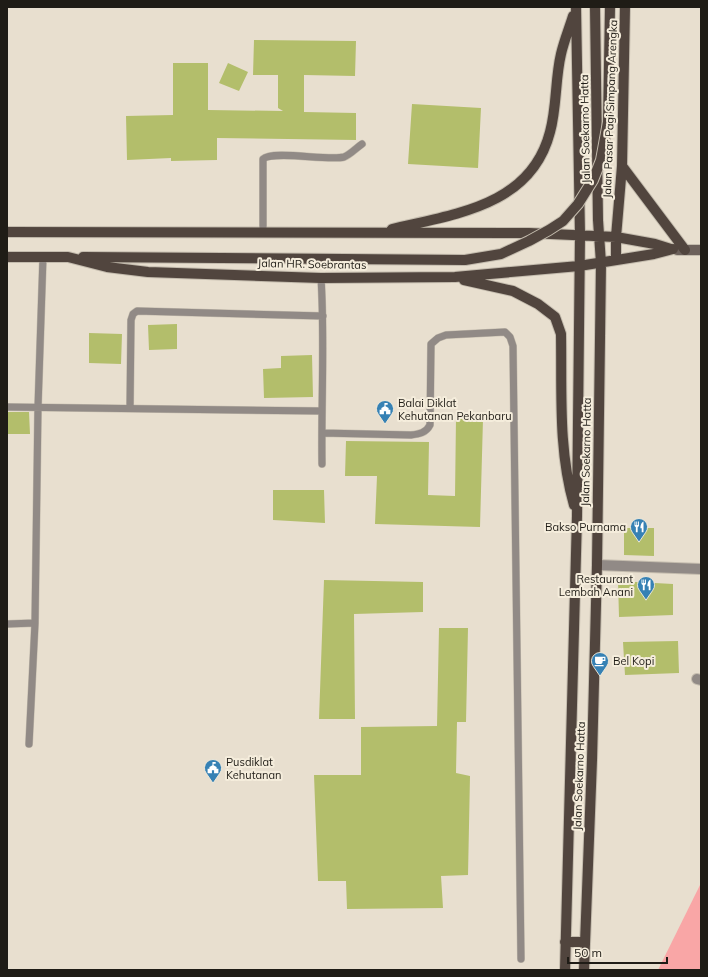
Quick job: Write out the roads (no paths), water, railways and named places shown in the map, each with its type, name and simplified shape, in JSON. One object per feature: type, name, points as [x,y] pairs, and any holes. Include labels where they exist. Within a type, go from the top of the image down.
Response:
[{"type":"main road","points":[[376,233],[463,213],[496,199],[520,183],[539,159],[550,132],[561,54],[576,7]]},
{"type":"main road","name":"Jalan Soekarno Hatta","points":[[565,970],[577,516],[580,235],[576,7]]},
{"type":"main road","name":"Jalan Soekarno Hatta","points":[[584,970],[592,760],[597,565],[600,236],[598,220],[595,7]]},
{"type":"main road","points":[[68,257],[466,260],[501,254],[549,230],[562,220],[578,204],[593,180],[601,160],[608,122],[610,7]]},
{"type":"main road","name":"Jalan Pasar Pagi Simpang Arengka","points":[[616,260],[616,237],[622,166],[625,7]]},
{"type":"main road","points":[[622,166],[685,250]]},
{"type":"main road","points":[[7,232],[529,233],[616,237],[655,244],[673,250],[701,250]]},
{"type":"main road","name":"Jalan HR. Soebrantas","points":[[7,257],[68,257],[106,268],[148,272],[321,278],[455,277],[579,266],[673,250]]},
{"type":"main road","points":[[455,277],[513,291],[538,304],[555,317],[560,334],[563,444],[568,487],[577,516]]},
{"type":"main road","points":[[565,942],[585,942]]},
{"type":"street","points":[[597,565],[701,569]]},
{"type":"lane","points":[[263,233],[263,159],[265,156],[340,157],[350,154],[362,144]]},
{"type":"lane","points":[[29,744],[35,623],[38,407],[43,257]]},
{"type":"lane","points":[[321,278],[323,316],[321,411],[322,464]]},
{"type":"lane","points":[[130,408],[131,320],[133,314],[137,311],[323,316]]},
{"type":"lane","points":[[322,434],[411,435],[422,433],[428,429],[431,419],[431,344],[438,338],[446,335],[506,332],[510,337],[513,346],[520,959]]},
{"type":"lane","points":[[7,407],[321,411]]},
{"type":"lane","points":[[7,624],[35,623]]},
{"type":"place","name":"Balai Diklat Kehutanan Pekanbaru","points":[[385,424]]},
{"type":"place","name":"Bakso Purnama","points":[[639,542]]},
{"type":"place","name":"Restaurant Lembah Anani","points":[[646,600]]},
{"type":"place","name":"Bel Kopi","points":[[600,676]]},
{"type":"place","name":"Pusdiklat Kehutanan","points":[[213,783]]}]
